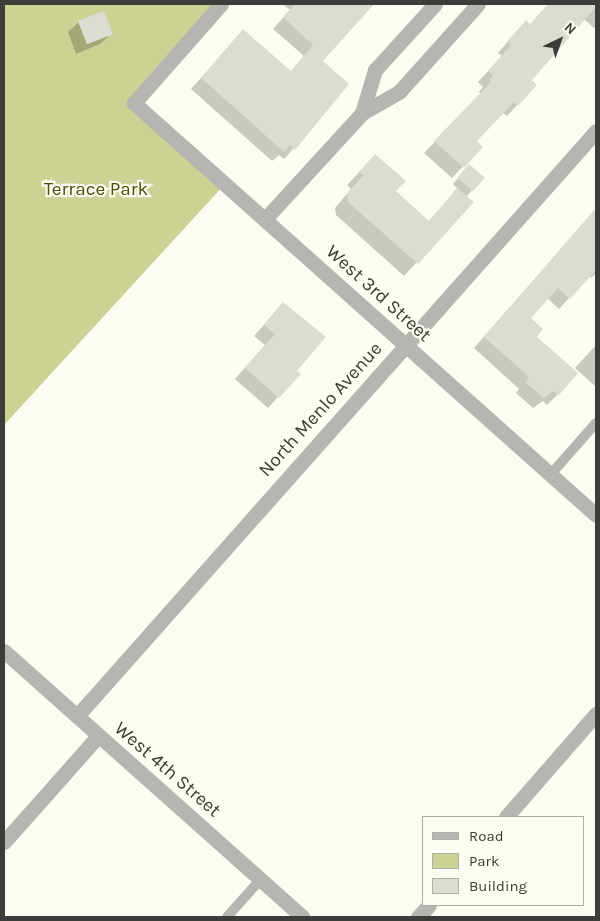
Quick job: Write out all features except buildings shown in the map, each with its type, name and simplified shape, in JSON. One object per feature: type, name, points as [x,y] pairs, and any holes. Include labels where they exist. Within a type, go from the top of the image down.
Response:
[{"type":"street","name":"West 3rd Street","points":[[221,4],[134,102],[596,515]]},
{"type":"street","points":[[362,113],[375,70],[435,4]]},
{"type":"street","points":[[265,219],[362,113],[399,92],[478,4]]},
{"type":"street","name":"North Menlo Avenue","points":[[77,716],[596,131]]},
{"type":"street","name":"West 4th Street","points":[[4,651],[303,917]]},
{"type":"street","points":[[507,816],[596,714]]},
{"type":"street","points":[[4,842],[98,736]]},
{"type":"street","points":[[418,917],[428,906]]},
{"type":"lane","points":[[551,474],[596,423]]},
{"type":"lane","points":[[226,917],[260,879]]},
{"type":"green space","name":"Terrace Park","points":[[4,4],[221,4],[134,103],[225,184],[4,425]]}]
